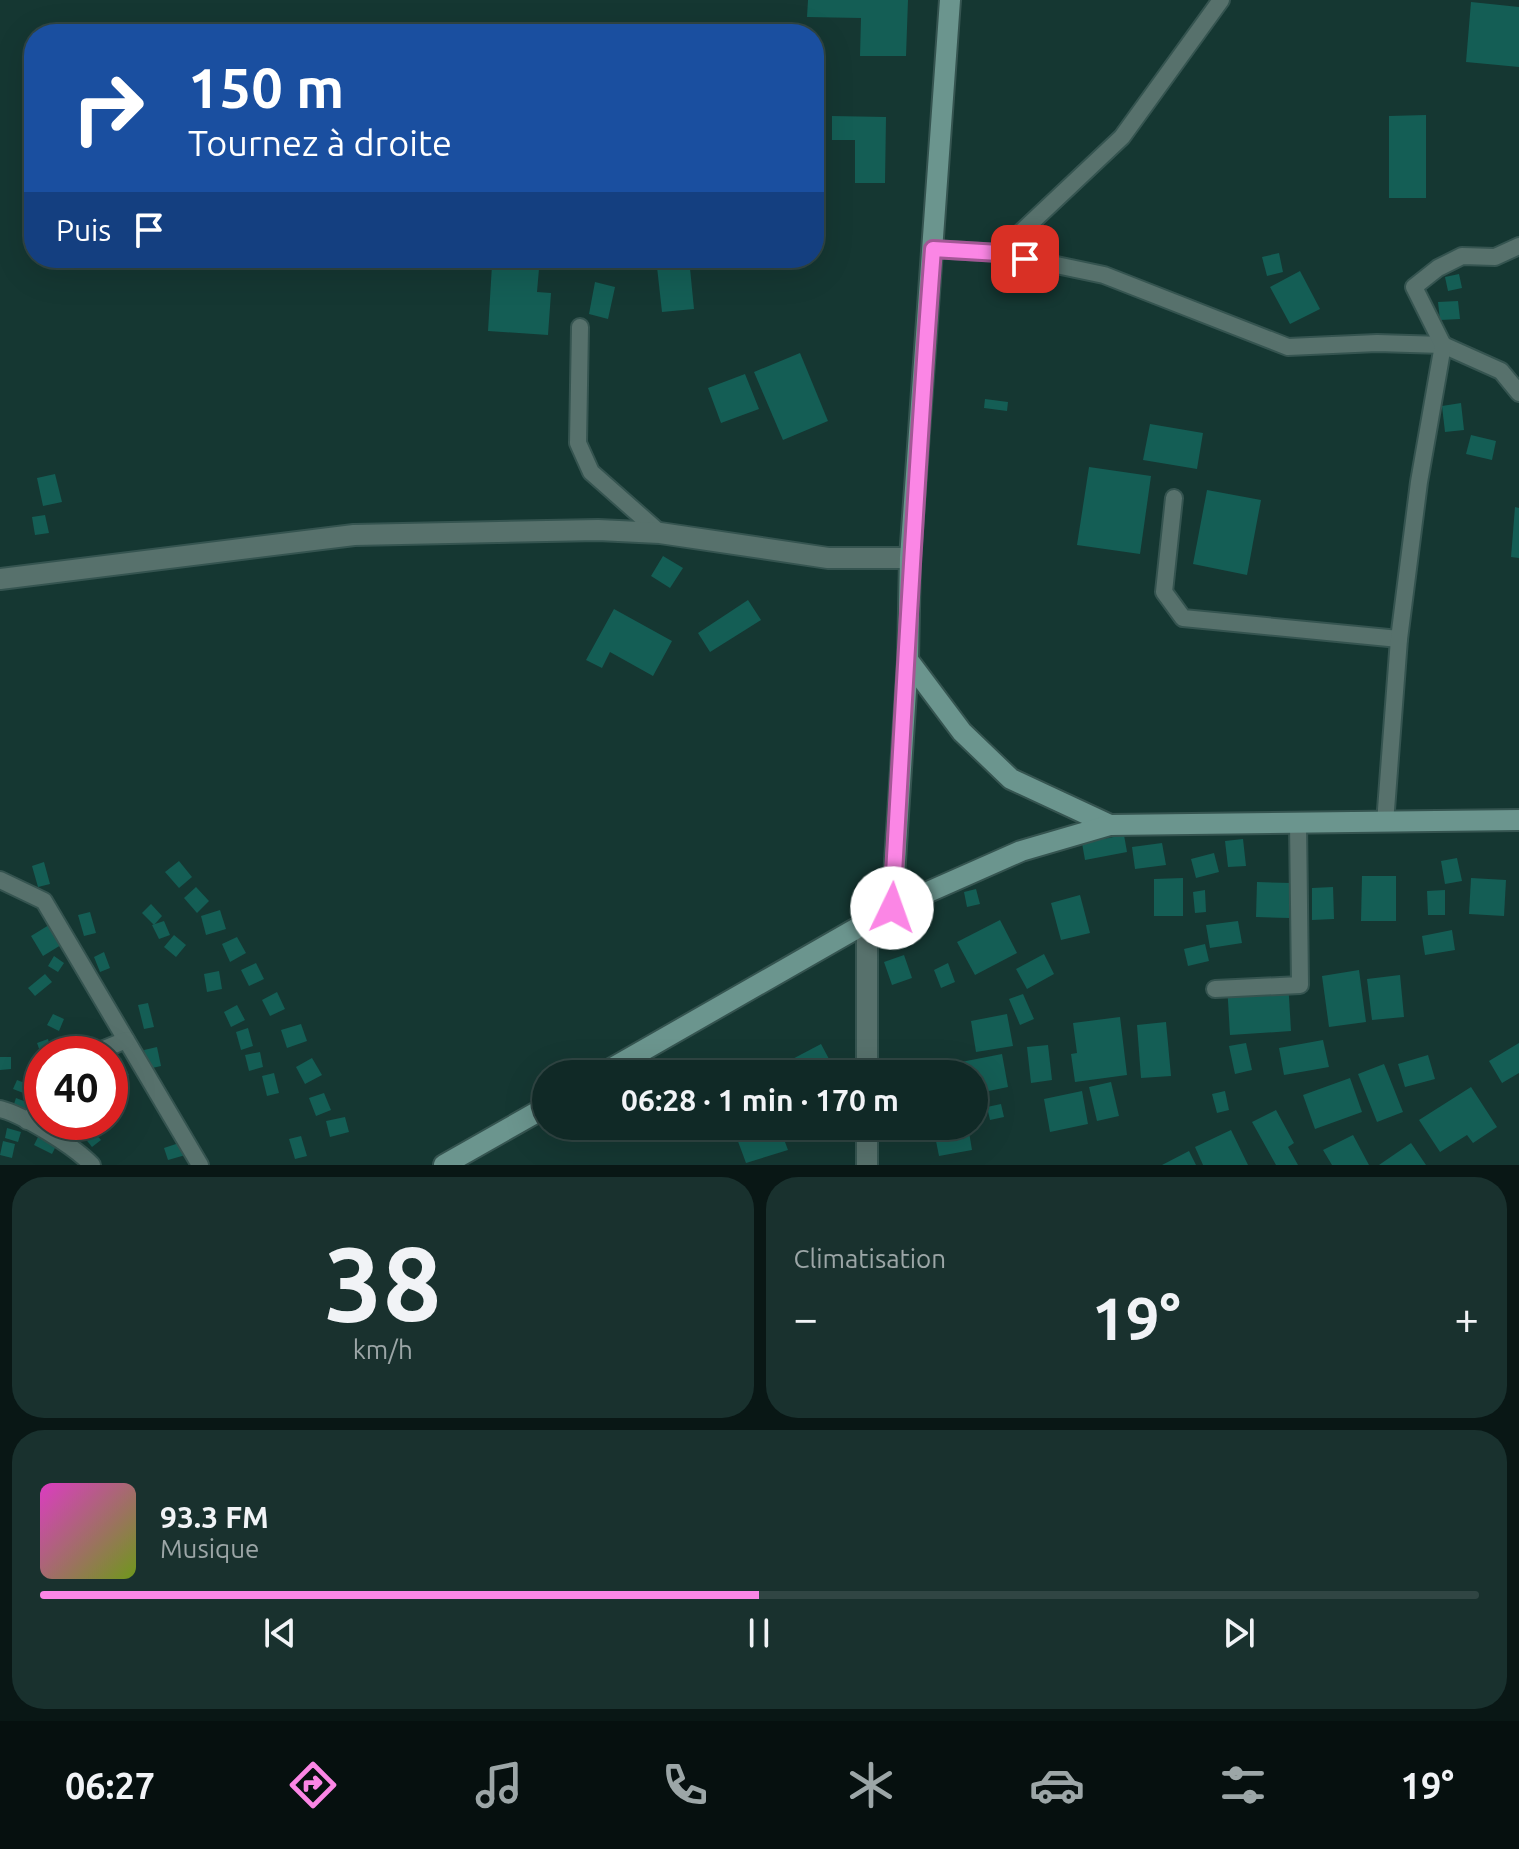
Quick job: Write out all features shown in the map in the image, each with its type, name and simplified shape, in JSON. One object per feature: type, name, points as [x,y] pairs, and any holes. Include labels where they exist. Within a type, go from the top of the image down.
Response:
[{"type":"street","points":[[892,908],[908,660],[910,558],[950,0]]},
{"type":"street","points":[[0,579],[354,535],[598,530],[660,533],[828,558],[910,558]]},
{"type":"street","points":[[908,660],[962,732],[1011,779],[1110,825]]},
{"type":"street","points":[[626,1060],[892,908],[1021,851],[1110,825],[1519,820]]},
{"type":"street","points":[[867,922],[867,1060]]},
{"type":"street","points":[[444,1165],[532,1115]]},
{"type":"street","points":[[867,1140],[867,1165]]},
{"type":"lane","points":[[999,253],[1122,137],[1221,0]]},
{"type":"lane","points":[[1385,823],[1399,639],[1419,482],[1443,345],[1414,287],[1438,268],[1462,256],[1495,257],[1519,246]]},
{"type":"lane","points":[[933,249],[999,253],[1104,275],[1288,347],[1377,343],[1443,345],[1501,371],[1519,393]]},
{"type":"lane","points":[[580,327],[578,443],[591,472],[660,533]]},
{"type":"lane","points":[[1174,498],[1164,592],[1183,618],[1399,639]]},
{"type":"lane","points":[[1215,989],[1300,985],[1298,823]]},
{"type":"lane","points":[[0,880],[44,901],[124,1036]]},
{"type":"lane","points":[[128,1043],[200,1165]]},
{"type":"lane","points":[[0,1109],[24,1120]]},
{"type":"lane","points":[[57,1140],[92,1165]]},
{"type":"building","points":[[808,0],[908,0],[906,56],[860,56],[861,18],[807,17]]},
{"type":"building","points":[[1471,2],[1519,7],[1519,67],[1466,62]]},
{"type":"building","points":[[1426,115],[1426,198],[1389,198],[1389,116]]},
{"type":"building","points":[[832,116],[886,117],[885,183],[855,183],[855,140],[832,140]]},
{"type":"building","points":[[1279,253],[1283,272],[1267,276],[1262,257]]},
{"type":"building","points":[[492,268],[539,269],[537,292],[551,293],[548,335],[488,331]]},
{"type":"building","points":[[657,268],[690,268],[694,309],[662,312]]},
{"type":"building","points":[[1300,271],[1320,309],[1290,324],[1270,287]]},
{"type":"building","points":[[1459,274],[1462,288],[1448,291],[1445,277]]},
{"type":"building","points":[[595,282],[615,287],[608,319],[589,314]]},
{"type":"building","points":[[1458,301],[1460,319],[1440,320],[1438,302]]},
{"type":"building","points":[[800,353],[828,421],[783,440],[754,372]]},
{"type":"building","points":[[745,374],[759,409],[721,423],[708,388]]},
{"type":"building","points":[[985,399],[1008,402],[1007,411],[984,408]]},
{"type":"building","points":[[1461,403],[1464,430],[1445,432],[1442,406]]},
{"type":"building","points":[[1150,424],[1203,433],[1197,469],[1143,460]]},
{"type":"building","points":[[1471,435],[1496,441],[1492,460],[1466,454]]},
{"type":"building","points":[[1089,467],[1151,476],[1140,554],[1077,545]]},
{"type":"building","points":[[55,474],[62,502],[43,506],[37,478]]},
{"type":"building","points":[[1207,490],[1261,500],[1247,575],[1193,564]]},
{"type":"building","points":[[1515,507],[1519,508],[1519,558],[1511,557]]},
{"type":"building","points":[[45,515],[49,533],[35,535],[32,517]]},
{"type":"building","points":[[663,556],[683,568],[670,588],[651,576]]},
{"type":"building","points":[[748,600],[761,620],[710,652],[698,633]]},
{"type":"building","points":[[614,609],[672,641],[653,676],[610,652],[602,668],[586,660]]},
{"type":"building","points":[[1124,835],[1127,852],[1085,860],[1082,843]]},
{"type":"building","points":[[1243,839],[1246,866],[1228,867],[1225,841]]},
{"type":"building","points":[[1162,843],[1166,865],[1135,869],[1132,847]]},
{"type":"building","points":[[1214,853],[1219,872],[1196,878],[1191,859]]},
{"type":"building","points":[[1457,858],[1462,881],[1445,884],[1441,861]]},
{"type":"building","points":[[179,861],[192,877],[179,888],[165,872]]},
{"type":"building","points":[[44,862],[50,884],[38,887],[32,866]]},
{"type":"building","points":[[1362,876],[1396,876],[1396,921],[1361,921]]},
{"type":"building","points":[[1183,878],[1183,916],[1154,916],[1154,879]]},
{"type":"building","points":[[1471,878],[1506,880],[1504,916],[1469,914]]},
{"type":"building","points":[[1257,882],[1291,883],[1289,918],[1256,917]]},
{"type":"building","points":[[196,887],[209,901],[197,913],[184,898]]},
{"type":"building","points":[[1333,887],[1334,919],[1312,920],[1312,888]]},
{"type":"building","points":[[976,889],[980,904],[967,907],[964,892]]},
{"type":"building","points":[[1205,890],[1206,912],[1195,913],[1193,892]]},
{"type":"building","points":[[1445,890],[1445,915],[1428,915],[1427,891]]},
{"type":"building","points":[[1080,895],[1090,933],[1061,940],[1051,903]]},
{"type":"building","points":[[151,904],[162,916],[154,925],[142,913]]},
{"type":"building","points":[[220,910],[226,929],[206,935],[201,916]]},
{"type":"building","points":[[90,912],[96,933],[84,936],[78,915]]},
{"type":"building","points":[[1000,920],[1017,953],[975,975],[957,942]]},
{"type":"building","points":[[164,921],[170,935],[159,939],[152,925]]},
{"type":"building","points":[[1238,921],[1242,943],[1210,948],[1206,925]]},
{"type":"building","points":[[49,925],[61,945],[43,956],[31,936]]},
{"type":"building","points":[[1452,930],[1455,950],[1425,955],[1422,936]]},
{"type":"building","points":[[174,935],[186,945],[176,957],[164,947]]},
{"type":"building","points":[[237,937],[246,953],[230,962],[222,944]]},
{"type":"building","points":[[1205,944],[1209,961],[1188,966],[1184,949]]},
{"type":"building","points":[[104,952],[110,968],[100,972],[94,957]]},
{"type":"building","points":[[1044,954],[1054,974],[1027,989],[1016,969]]},
{"type":"building","points":[[904,955],[912,978],[892,985],[884,962]]},
{"type":"building","points":[[54,956],[64,963],[58,972],[48,966]]},
{"type":"building","points":[[256,963],[264,979],[249,986],[241,970]]},
{"type":"building","points":[[948,963],[955,982],[941,988],[934,970]]},
{"type":"building","points":[[1359,970],[1366,1022],[1329,1027],[1322,976]]},
{"type":"building","points":[[219,971],[222,989],[207,992],[204,974]]},
{"type":"building","points":[[45,974],[52,982],[35,996],[28,988]]},
{"type":"building","points":[[1400,975],[1404,1017],[1372,1020],[1367,979]]},
{"type":"building","points":[[1288,980],[1291,1031],[1230,1035],[1227,984]]},
{"type":"building","points":[[277,992],[285,1009],[270,1016],[262,1000]]},
{"type":"building","points":[[1023,994],[1034,1019],[1020,1025],[1009,999]]},
{"type":"building","points":[[148,1003],[154,1027],[144,1029],[138,1005]]},
{"type":"building","points":[[237,1005],[245,1020],[231,1027],[224,1012]]},
{"type":"building","points":[[53,1014],[64,1019],[59,1031],[47,1025]]},
{"type":"building","points":[[1007,1014],[1013,1046],[976,1052],[971,1021]]},
{"type":"building","points":[[1120,1017],[1127,1075],[1075,1082],[1071,1054],[1077,1053],[1073,1023]]},
{"type":"building","points":[[1166,1022],[1171,1076],[1141,1078],[1137,1025]]},
{"type":"building","points":[[301,1024],[307,1041],[287,1048],[281,1030]]},
{"type":"building","points":[[248,1028],[253,1046],[241,1050],[236,1032]]},
{"type":"building","points":[[1323,1040],[1329,1067],[1284,1075],[1279,1048]]},
{"type":"building","points":[[1246,1043],[1252,1070],[1235,1074],[1229,1046]]},
{"type":"building","points":[[1519,1043],[1519,1073],[1502,1083],[1489,1061]]},
{"type":"building","points":[[821,1044],[830,1060],[791,1060]]},
{"type":"building","points":[[1048,1045],[1052,1080],[1031,1083],[1027,1047]]},
{"type":"building","points":[[157,1047],[161,1066],[148,1069],[144,1050]]},
{"type":"building","points":[[260,1052],[263,1067],[249,1071],[245,1055]]},
{"type":"building","points":[[1002,1054],[1008,1087],[988,1091],[988,1060],[971,1060]]},
{"type":"building","points":[[1428,1055],[1435,1079],[1405,1087],[1398,1064]]},
{"type":"building","points":[[0,1057],[11,1057],[11,1069],[0,1070]]},
{"type":"building","points":[[312,1058],[322,1075],[305,1084],[296,1067]]},
{"type":"building","points":[[1384,1064],[1403,1112],[1377,1122],[1358,1074]]},
{"type":"building","points":[[274,1073],[279,1093],[267,1096],[262,1076]]},
{"type":"building","points":[[1350,1078],[1362,1112],[1315,1129],[1303,1095]]},
{"type":"building","points":[[17,1080],[24,1083],[24,1093],[13,1089]]},
{"type":"building","points":[[1111,1082],[1119,1116],[1097,1121],[1089,1087]]},
{"type":"building","points":[[1471,1087],[1497,1127],[1473,1143],[1467,1135],[1440,1152],[1419,1120]]},
{"type":"building","points":[[1082,1091],[1088,1124],[1050,1132],[1044,1099]]},
{"type":"building","points":[[1225,1091],[1229,1110],[1217,1113],[1212,1094]]},
{"type":"building","points":[[324,1093],[331,1110],[316,1116],[309,1098]]},
{"type":"building","points":[[16,1098],[24,1101],[24,1112],[13,1107]]},
{"type":"building","points":[[1001,1104],[1004,1117],[990,1120],[988,1107]]},
{"type":"building","points":[[1276,1110],[1294,1143],[1288,1147],[1298,1165],[1276,1165],[1252,1122]]},
{"type":"building","points":[[345,1117],[349,1132],[330,1137],[326,1121]]},
{"type":"building","points":[[7,1128],[21,1132],[18,1142],[5,1138]]},
{"type":"building","points":[[1231,1130],[1248,1165],[1203,1165],[1195,1147]]},
{"type":"building","points":[[1353,1135],[1369,1165],[1332,1165],[1323,1150]]},
{"type":"building","points":[[301,1136],[307,1156],[295,1159],[289,1139]]},
{"type":"building","points":[[36,1140],[58,1142],[52,1154],[34,1145]]},
{"type":"building","points":[[86,1140],[101,1140],[92,1147]]},
{"type":"building","points":[[737,1140],[784,1140],[788,1150],[746,1163]]},
{"type":"building","points":[[936,1140],[970,1140],[972,1150],[939,1156]]},
{"type":"building","points":[[3,1141],[15,1144],[12,1158],[0,1155]]},
{"type":"building","points":[[185,1141],[189,1154],[168,1160],[164,1148]]},
{"type":"building","points":[[1411,1143],[1426,1165],[1379,1165]]},
{"type":"building","points":[[1189,1151],[1196,1165],[1162,1165]]},
{"type":"route","points":[[892,908],[908,660],[910,558],[933,249],[999,253],[1025,259]]}]
